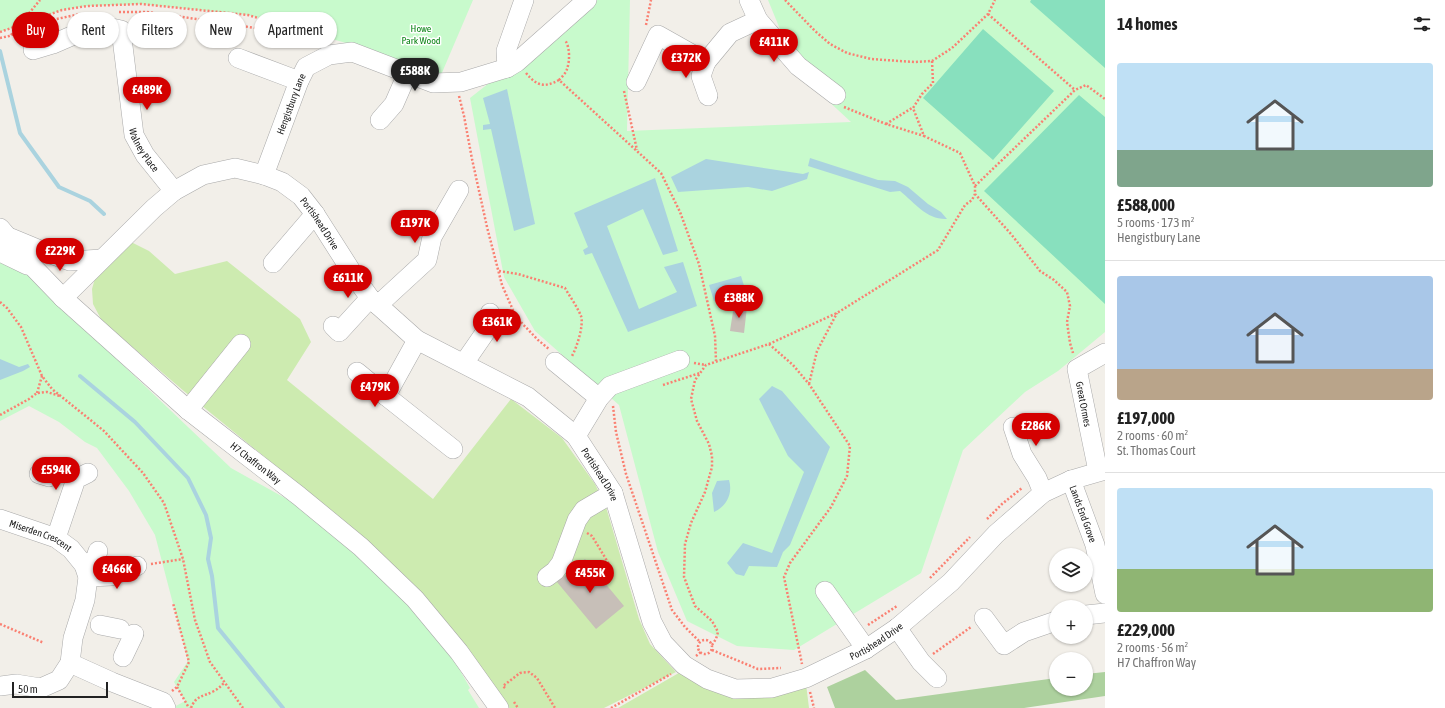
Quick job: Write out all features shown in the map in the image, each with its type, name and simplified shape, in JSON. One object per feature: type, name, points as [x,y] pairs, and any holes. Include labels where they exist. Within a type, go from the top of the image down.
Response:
[{"type":"street","points":[[512,65],[506,51],[524,0]]},
{"type":"street","name":"Hengistbury Lane","points":[[264,175],[298,81],[306,67],[329,56],[352,52],[408,72],[433,83],[462,82],[512,65],[587,0]]},
{"type":"street","points":[[749,0],[758,20],[798,66],[836,95]]},
{"type":"street","points":[[708,96],[701,76],[706,62],[730,33],[758,20]]},
{"type":"street","name":"Walney Place","points":[[33,50],[53,44],[90,28],[107,27],[121,30],[134,134],[145,155],[174,191]]},
{"type":"street","points":[[636,82],[658,34],[706,62]]},
{"type":"street","points":[[238,58],[298,81]]},
{"type":"street","points":[[379,120],[394,104],[408,72]]},
{"type":"street","name":"Portishead Drive","points":[[63,298],[154,208],[174,191],[203,175],[235,168],[264,175],[282,182],[301,196],[315,214],[357,280],[374,301],[417,340],[464,363],[528,398],[576,436],[613,493],[652,622],[663,643],[684,665],[707,679],[735,689],[772,688],[806,678],[866,649],[897,628],[951,582],[1040,485],[1072,480],[1102,470]]},
{"type":"street","points":[[333,326],[338,332],[374,301],[427,260],[432,237],[459,190]]},
{"type":"street","points":[[273,263],[315,214]]},
{"type":"street","points":[[2,238],[70,261],[102,259]]},
{"type":"street","name":"H7 Chaffron Way","points":[[2,238],[63,298],[188,410],[361,547],[414,599],[459,652],[499,708]]},
{"type":"street","points":[[464,363],[491,324],[490,313]]},
{"type":"street","points":[[386,396],[417,340]]},
{"type":"street","points":[[188,410],[241,344]]},
{"type":"street","name":"Great Ormes","points":[[1102,470],[1077,369],[1105,353]]},
{"type":"street","points":[[563,360],[599,398]]},
{"type":"street","points":[[576,436],[599,398],[610,386],[680,360]]},
{"type":"street","points":[[357,372],[453,449]]},
{"type":"street","points":[[1013,427],[1022,454],[1040,485]]},
{"type":"street","points":[[56,538],[55,480],[76,479],[88,473]]},
{"type":"street","name":"Lands End Grove","points":[[1072,480],[1095,545],[1105,594]]},
{"type":"street","points":[[547,576],[561,563],[577,520],[584,510],[613,493]]},
{"type":"street","name":"Miserden Crescent","points":[[0,519],[56,538],[71,549],[86,571]]},
{"type":"street","points":[[89,622],[85,600],[86,571],[94,560],[98,551]]},
{"type":"street","points":[[86,571],[111,576],[137,566]]},
{"type":"street","points":[[825,591],[866,649]]},
{"type":"street","points":[[1093,614],[1105,613]]},
{"type":"street","points":[[984,618],[1004,645],[1024,632],[1049,623]]},
{"type":"street","points":[[89,622],[127,631],[118,669]]},
{"type":"street","points":[[0,686],[16,684],[41,688],[59,680],[70,663],[73,638],[89,622]]},
{"type":"street","points":[[897,628],[921,662],[937,678]]},
{"type":"street","points":[[70,663],[118,669],[164,705]]},
{"type":"path","points":[[30,12],[40,0]]},
{"type":"path","points":[[785,0],[830,44],[847,53],[871,59],[914,62],[932,61],[952,48],[988,14],[995,0]]},
{"type":"path","points":[[56,12],[87,6],[141,4],[254,17]]},
{"type":"path","points":[[988,14],[1075,90]]},
{"type":"path","points":[[0,32],[12,27]]},
{"type":"path","points":[[512,65],[541,85],[551,85],[559,80],[567,70],[569,56],[567,43],[555,29]]},
{"type":"path","points":[[9,36],[12,33]]},
{"type":"path","points":[[886,124],[913,108],[922,94],[933,83],[932,61]]},
{"type":"path","points":[[559,80],[661,173],[680,212],[699,264],[715,336],[716,362]]},
{"type":"path","points":[[975,186],[1075,90],[1086,85],[1105,99]]},
{"type":"path","points":[[712,650],[712,645],[718,632],[712,621],[695,606],[684,577],[685,544],[690,523],[705,492],[712,467],[712,456],[709,444],[697,421],[691,399],[695,380],[706,365],[769,344],[837,313],[938,250],[965,205],[972,200],[975,194],[975,186],[960,152],[924,136],[913,108]]},
{"type":"path","points":[[975,194],[1016,240],[1040,271],[1054,280],[1067,292],[1070,306],[1067,322],[1070,343],[1076,360],[1077,369]]},
{"type":"path","points":[[499,271],[518,274],[564,288],[581,316],[581,324],[577,347],[563,360]]},
{"type":"path","points":[[0,302],[7,308],[21,327],[42,376],[52,390],[63,397],[104,431],[143,473],[164,503],[183,559],[195,620],[210,662],[243,708]]},
{"type":"path","points":[[809,384],[817,351],[837,313]]},
{"type":"path","points":[[769,344],[793,365],[809,384],[850,446],[847,476],[831,507],[790,563],[784,577],[803,667]]},
{"type":"path","points":[[37,393],[42,376]]},
{"type":"path","points":[[0,415],[37,393],[47,392],[63,397]]},
{"type":"path","points":[[986,520],[1002,504],[1040,485]]},
{"type":"path","points":[[577,520],[583,530],[592,536],[612,569],[601,577]]},
{"type":"path","points":[[928,580],[970,536]]},
{"type":"path","points":[[137,566],[183,559]]},
{"type":"path","points":[[164,705],[177,687],[189,662],[173,603]]},
{"type":"path","points":[[855,633],[899,604]]},
{"type":"path","points":[[921,662],[984,618]]},
{"type":"path","points":[[0,624],[44,643]]},
{"type":"path","points":[[712,645],[709,641],[702,641],[698,646],[701,652],[707,654],[712,650]]},
{"type":"path","points":[[712,650],[758,669],[788,668]]},
{"type":"path","points":[[611,708],[676,672],[701,652]]},
{"type":"path","points":[[503,686],[520,674],[529,672],[537,678],[555,708]]},
{"type":"path","points":[[177,687],[190,708],[194,701],[205,694],[214,691],[224,683]]},
{"type":"green space","name":"Howe Park Wood","points":[[0,0],[473,0],[441,75],[421,71],[337,40],[337,12],[254,12],[254,17],[246,15],[246,12],[219,12],[141,4],[87,6],[56,12],[12,12],[12,28],[0,32]]},
{"type":"green space","points":[[594,0],[630,0],[627,131],[851,122],[798,73],[768,0],[1105,0],[1105,332],[1058,371],[1025,392],[963,450],[921,573],[794,650],[737,646],[687,621],[658,552],[619,405],[535,331],[504,277],[470,98]]},
{"type":"green space","points":[[1031,0],[1105,0],[1105,68],[1030,2]]},
{"type":"green space","points":[[983,29],[1054,91],[993,160],[923,98]]},
{"type":"green space","points":[[1079,95],[1105,117],[1105,304],[984,191]]},
{"type":"green space","points":[[129,241],[149,251],[175,274],[227,261],[300,319],[311,342],[287,380],[433,499],[511,399],[562,438],[595,484],[606,507],[639,619],[650,644],[676,672],[604,708],[509,708],[474,658],[315,498],[185,392],[102,321],[93,304],[92,289],[96,275]]},
{"type":"green space","points":[[0,258],[20,268],[40,286],[231,468],[303,508],[378,570],[450,653],[470,688],[468,690],[479,708],[174,708],[185,701],[174,682],[188,661],[155,535],[129,491],[97,448],[85,442],[59,422],[29,406],[0,421]]},
{"type":"green space","points":[[684,670],[715,685],[806,684],[809,708],[618,708]]},
{"type":"green space","points":[[865,670],[896,700],[1049,679],[1049,696],[1093,696],[1093,673],[1105,672],[1105,696],[1024,708],[835,708],[827,687]]},
{"type":"water","points":[[507,89],[535,224],[514,231],[491,129],[483,130],[483,125],[490,124],[483,98]]},
{"type":"water","points":[[810,158],[878,180],[895,181],[908,187],[928,204],[941,212],[947,219],[940,219],[927,214],[900,191],[890,192],[808,166]]},
{"type":"water","points":[[706,159],[803,174],[809,172],[807,179],[772,191],[748,187],[678,192],[671,177]]},
{"type":"water","points":[[655,178],[678,251],[663,255],[643,209],[607,226],[639,309],[677,292],[664,267],[683,262],[697,306],[628,332],[592,253],[585,255],[583,250],[588,247],[574,213]]},
{"type":"water","points":[[741,276],[746,292],[714,301],[709,285]]},
{"type":"water","points":[[0,359],[19,367],[28,364],[30,367],[0,380]]},
{"type":"water","points":[[772,386],[782,391],[830,447],[790,545],[783,552],[777,567],[749,566],[744,576],[736,574],[727,563],[743,543],[772,553],[804,472],[788,456],[759,399]]},
{"type":"water","points":[[729,480],[730,490],[728,499],[726,503],[714,512],[712,493],[717,481]]},
{"type":"building","points":[[734,305],[747,307],[744,333],[730,331]]},
{"type":"building","points":[[585,559],[624,606],[596,629],[557,582]]},
{"type":"waterway","points":[[0,51],[20,133],[59,187],[90,201],[104,214]]},
{"type":"waterway","points":[[80,376],[135,422],[188,478],[206,515],[211,538],[208,559],[212,576],[218,628],[283,708]]}]
